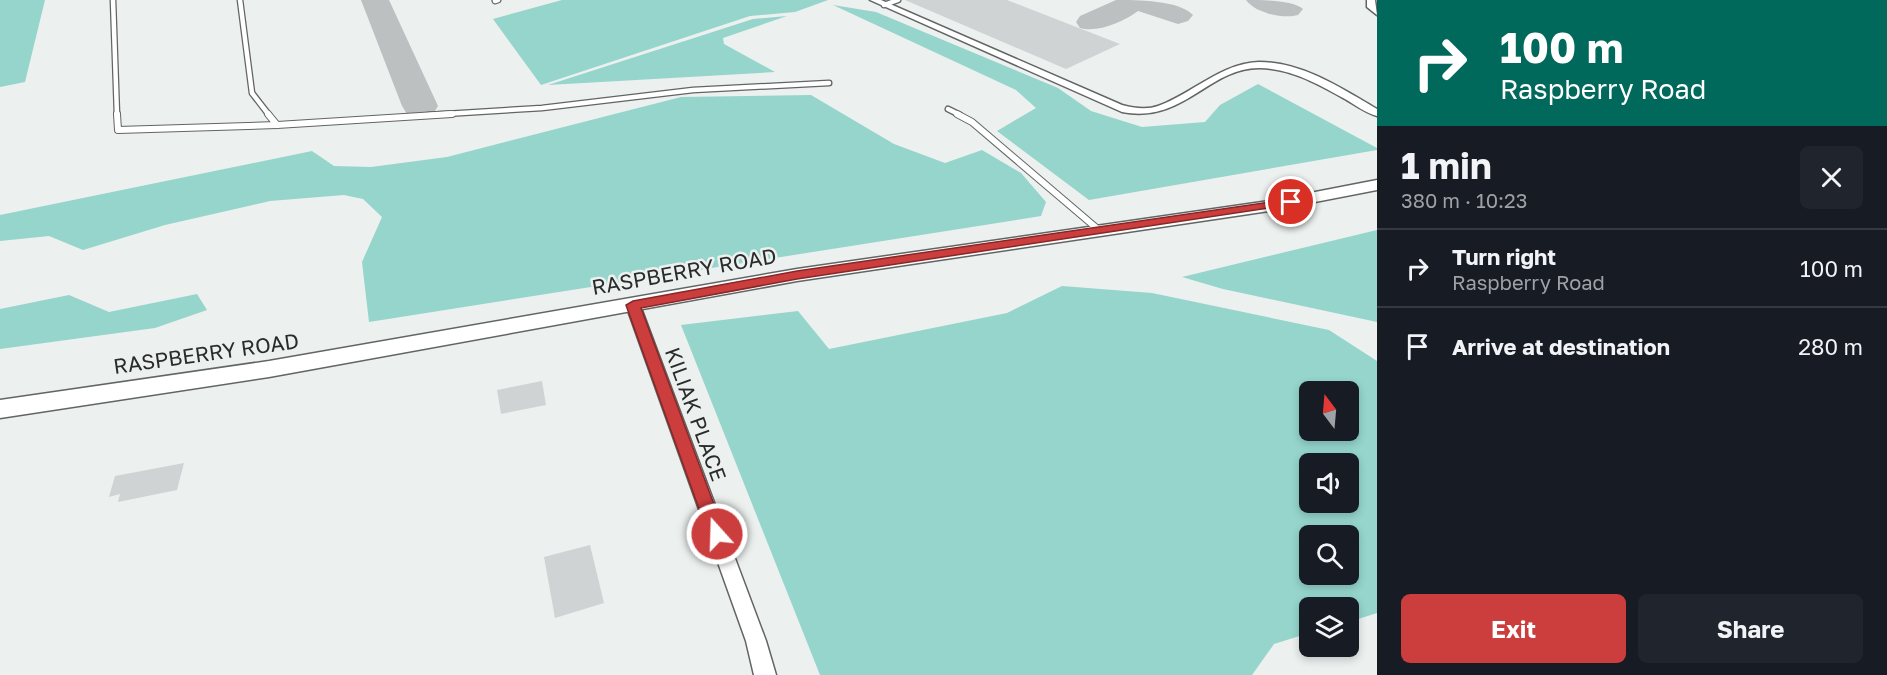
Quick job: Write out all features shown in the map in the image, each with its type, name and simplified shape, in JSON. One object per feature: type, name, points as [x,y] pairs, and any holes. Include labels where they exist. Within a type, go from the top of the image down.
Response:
[{"type":"street","points":[[874,0],[1116,107],[1132,111],[1147,112],[1161,109],[1240,68],[1257,65],[1278,66],[1296,71],[1377,113]]},
{"type":"street","points":[[1371,0],[1370,5],[1377,12]]},
{"type":"street","name":"RASPBERRY ROAD","points":[[0,409],[269,369],[797,275],[1269,206],[1377,185]]},
{"type":"street","name":"KILIAK PLACE","points":[[633,305],[756,641],[765,675]]},
{"type":"lane","points":[[113,0],[118,130],[277,125],[542,108],[693,90],[829,83]]},
{"type":"lane","points":[[240,0],[252,93],[277,125]]},
{"type":"lane","points":[[884,5],[898,0]]},
{"type":"lane","points":[[948,109],[972,122],[1100,231]]},
{"type":"shaded area","points":[[0,0],[45,0],[25,82],[0,87]]},
{"type":"shaded area","points":[[562,0],[828,0],[795,12],[750,16],[541,85],[493,19]]},
{"type":"shaded area","points":[[833,5],[876,12],[1058,88],[1091,111],[1142,127],[1205,122],[1220,105],[1258,84],[1377,150],[1089,200],[997,131],[1036,108],[1016,90]]},
{"type":"shaded area","points":[[787,16],[723,38],[724,44],[775,72],[548,85],[753,19]]},
{"type":"shaded area","points":[[811,95],[894,144],[945,163],[982,150],[1021,173],[1046,202],[1041,216],[369,322],[362,262],[382,217],[363,199],[344,195],[270,201],[165,225],[83,250],[49,236],[0,241],[0,215],[312,151],[334,166],[371,167],[447,157],[681,97]]},
{"type":"shaded area","points":[[1377,230],[1377,322],[1223,289],[1182,277]]},
{"type":"shaded area","points":[[1062,286],[1152,293],[1329,330],[1377,361],[1377,613],[1359,619],[1359,597],[1299,597],[1299,636],[1274,644],[1252,675],[820,675],[681,325],[798,311],[829,349],[1007,313]]},
{"type":"shaded area","points":[[197,294],[207,310],[155,328],[0,349],[0,309],[69,295],[109,312]]},
{"type":"building","points":[[905,0],[1007,0],[1120,44],[1066,69]]},
{"type":"building","points":[[542,381],[546,405],[501,414],[497,390]]},
{"type":"building","points":[[184,463],[177,490],[118,502],[120,494],[109,497],[115,476]]},
{"type":"building","points":[[590,545],[604,603],[555,618],[544,557]]},
{"type":"taxiway","points":[[375,0],[420,106]]},
{"type":"taxiway","points":[[1091,22],[1125,7],[1132,0]]},
{"type":"taxiway","points":[[1135,0],[1178,15]]},
{"type":"taxiway","points":[[1260,0],[1288,9]]},
{"type":"route","points":[[717,534],[633,305],[797,275],[1291,202]]}]
